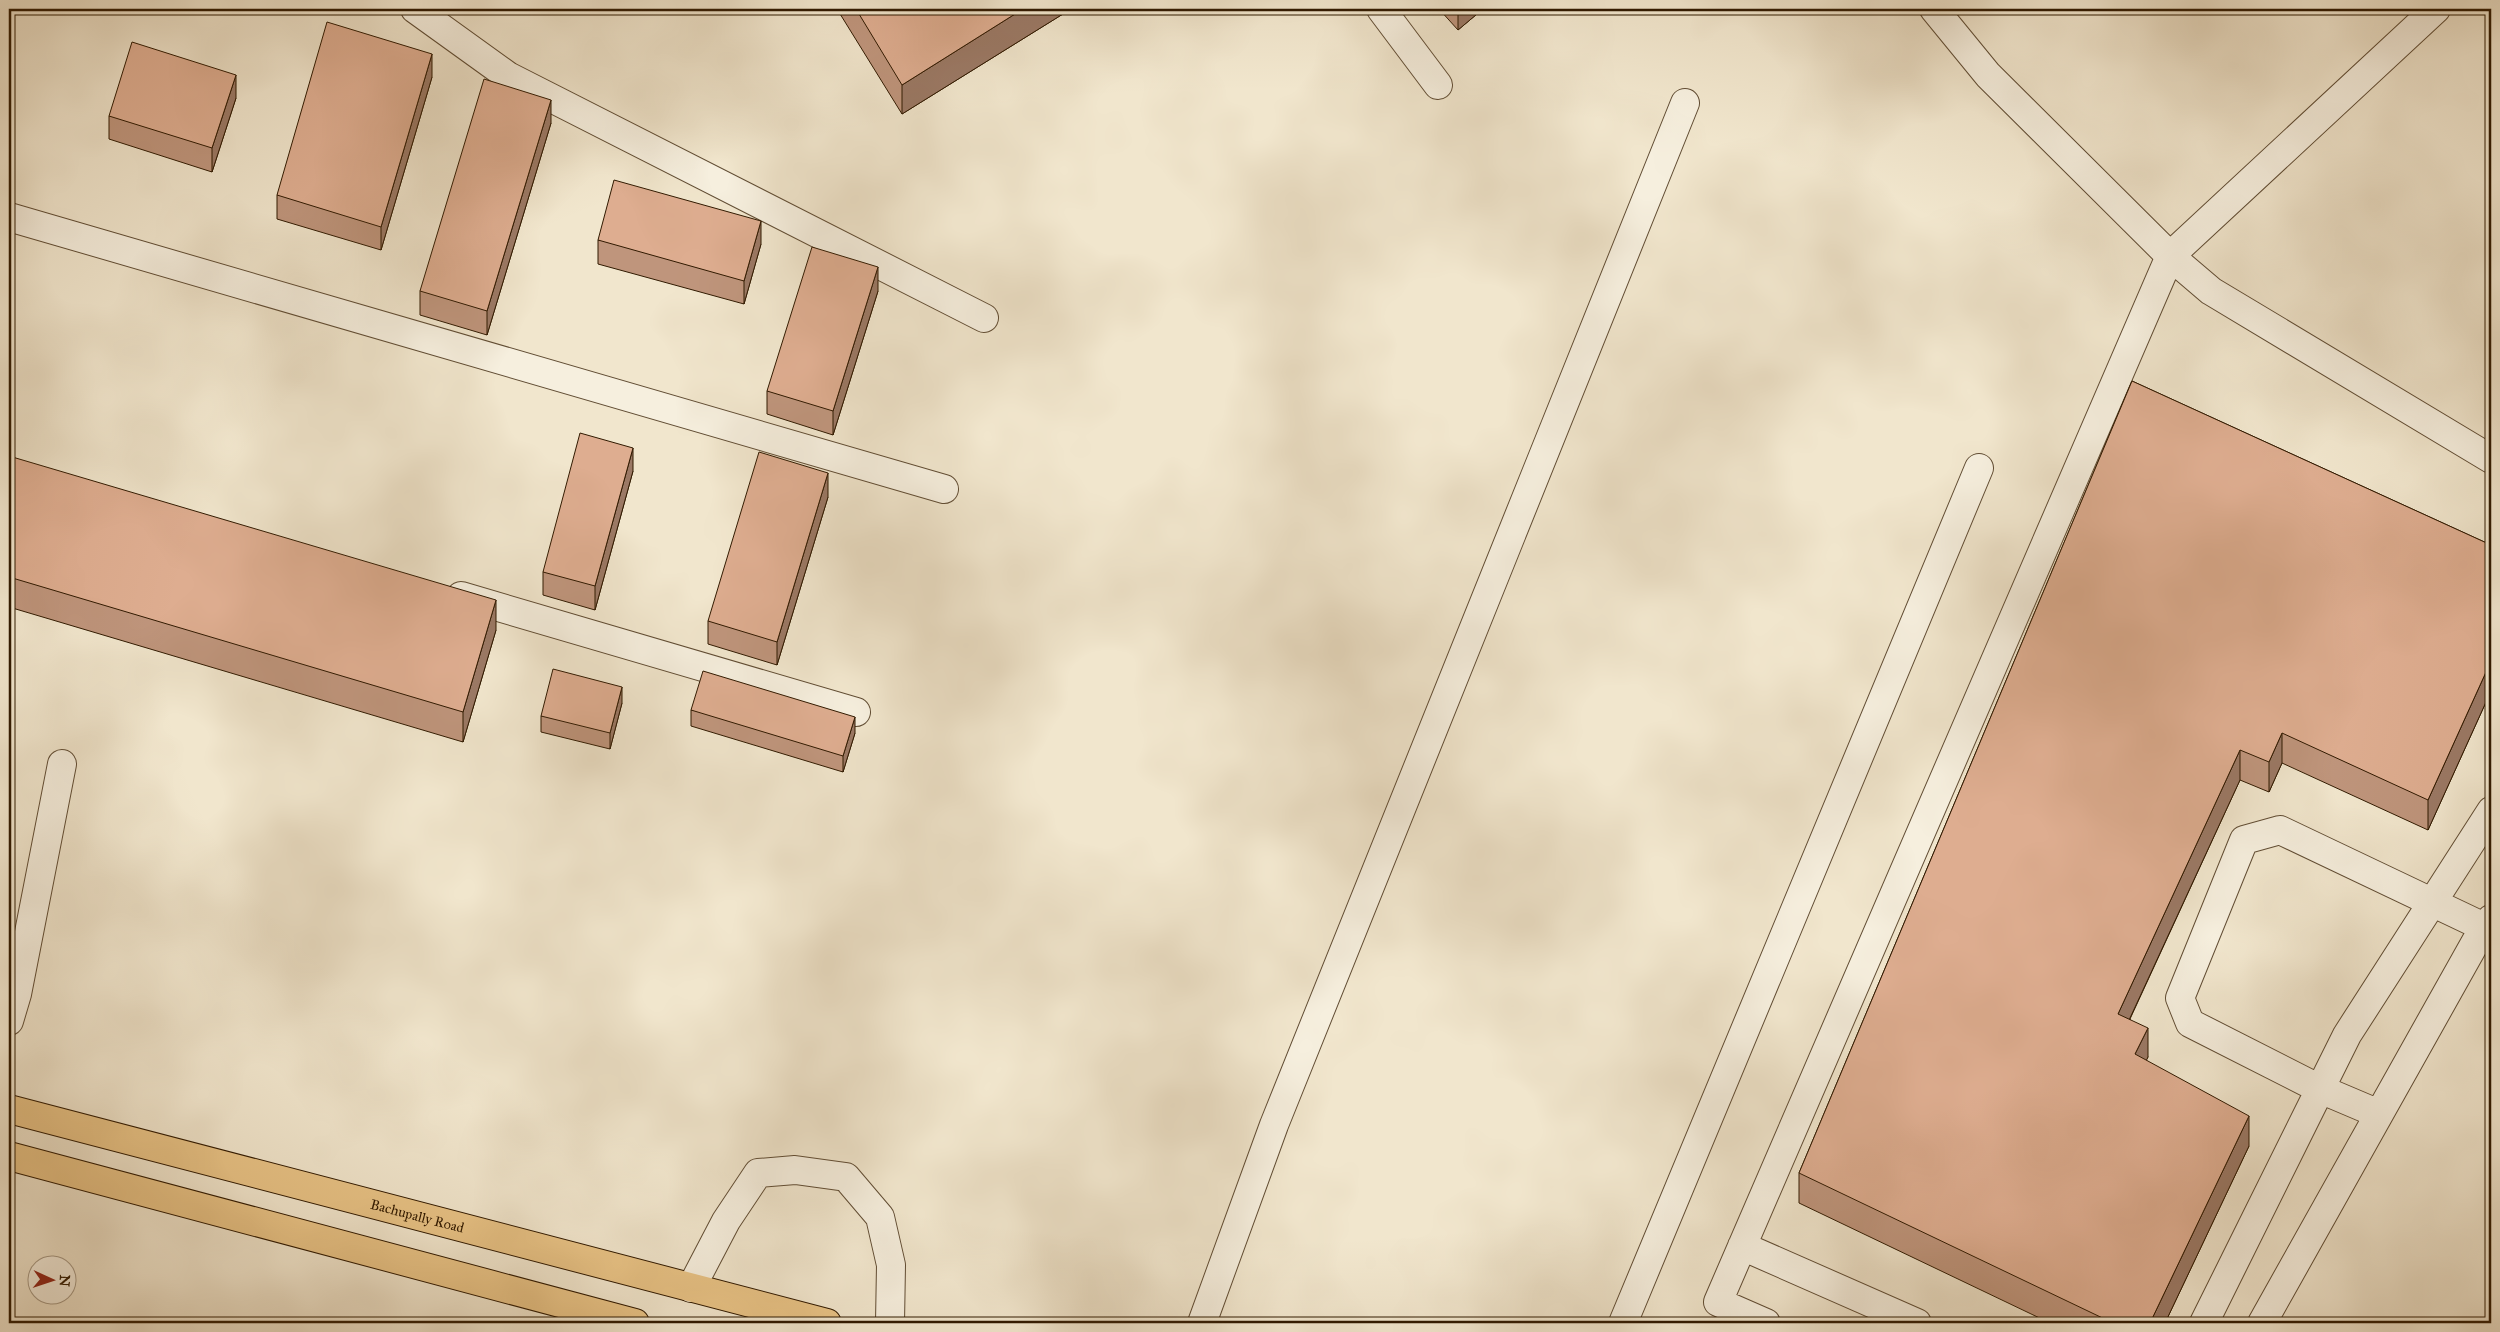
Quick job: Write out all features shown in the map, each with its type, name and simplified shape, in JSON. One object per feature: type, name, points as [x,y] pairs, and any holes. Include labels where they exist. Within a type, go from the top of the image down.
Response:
[{"type":"main road","name":"Bachupally Road","points":[[9,1109],[827,1323]]},
{"type":"main road","points":[[9,1156],[635,1323]]},
{"type":"street","points":[[415,9],[508,76],[984,318]]},
{"type":"street","points":[[1381,9],[1438,85]]},
{"type":"street","points":[[1934,9],[1988,76],[2170,256],[2211,291],[2491,459]]},
{"type":"street","points":[[1766,1323],[1718,1302],[2170,256],[2436,9]]},
{"type":"street","points":[[1202,1323],[1274,1125],[1685,103]]},
{"type":"street","points":[[9,217],[944,488]]},
{"type":"street","points":[[1623,1323],[1979,468]]},
{"type":"street","points":[[437,589],[856,712]]},
{"type":"street","points":[[9,1021],[17,994],[62,764]]},
{"type":"street","points":[[2204,1323],[2347,1035],[2491,811]]},
{"type":"street","points":[[2262,1323],[2488,923],[2432,903],[2280,830],[2244,840],[2180,998],[2190,1023],[2320,1089],[2379,1114]]},
{"type":"street","points":[[692,1288],[726,1221],[758,1173],[795,1170],[846,1177],[880,1217],[891,1265],[890,1323]]},
{"type":"street","points":[[1742,1246],[1917,1323]]},
{"type":"building","points":[[856,9],[1023,9],[902,85]]},
{"type":"building","points":[[1453,9],[1465,9],[1458,14]]},
{"type":"building","points":[[327,22],[432,54],[381,227],[277,195]]},
{"type":"building","points":[[132,42],[236,75],[212,148],[109,116]]},
{"type":"building","points":[[484,79],[551,100],[487,311],[420,291]]},
{"type":"building","points":[[614,180],[761,221],[744,281],[598,240]]},
{"type":"building","points":[[812,247],[878,267],[833,411],[767,391]]},
{"type":"building","points":[[2132,381],[2491,545],[2491,661],[2428,800],[2282,733],[2269,762],[2240,750],[2118,1014],[2148,1028],[2135,1054],[2249,1116],[2150,1323],[2113,1323],[1799,1173]]},
{"type":"building","points":[[580,433],[633,448],[595,586],[543,572]]},
{"type":"building","points":[[759,452],[828,473],[777,642],[708,621]]},
{"type":"building","points":[[9,456],[496,600],[463,712],[9,577]]},
{"type":"building","points":[[553,669],[622,687],[610,733],[541,716]]},
{"type":"building","points":[[703,671],[855,717],[843,756],[691,710]]}]
